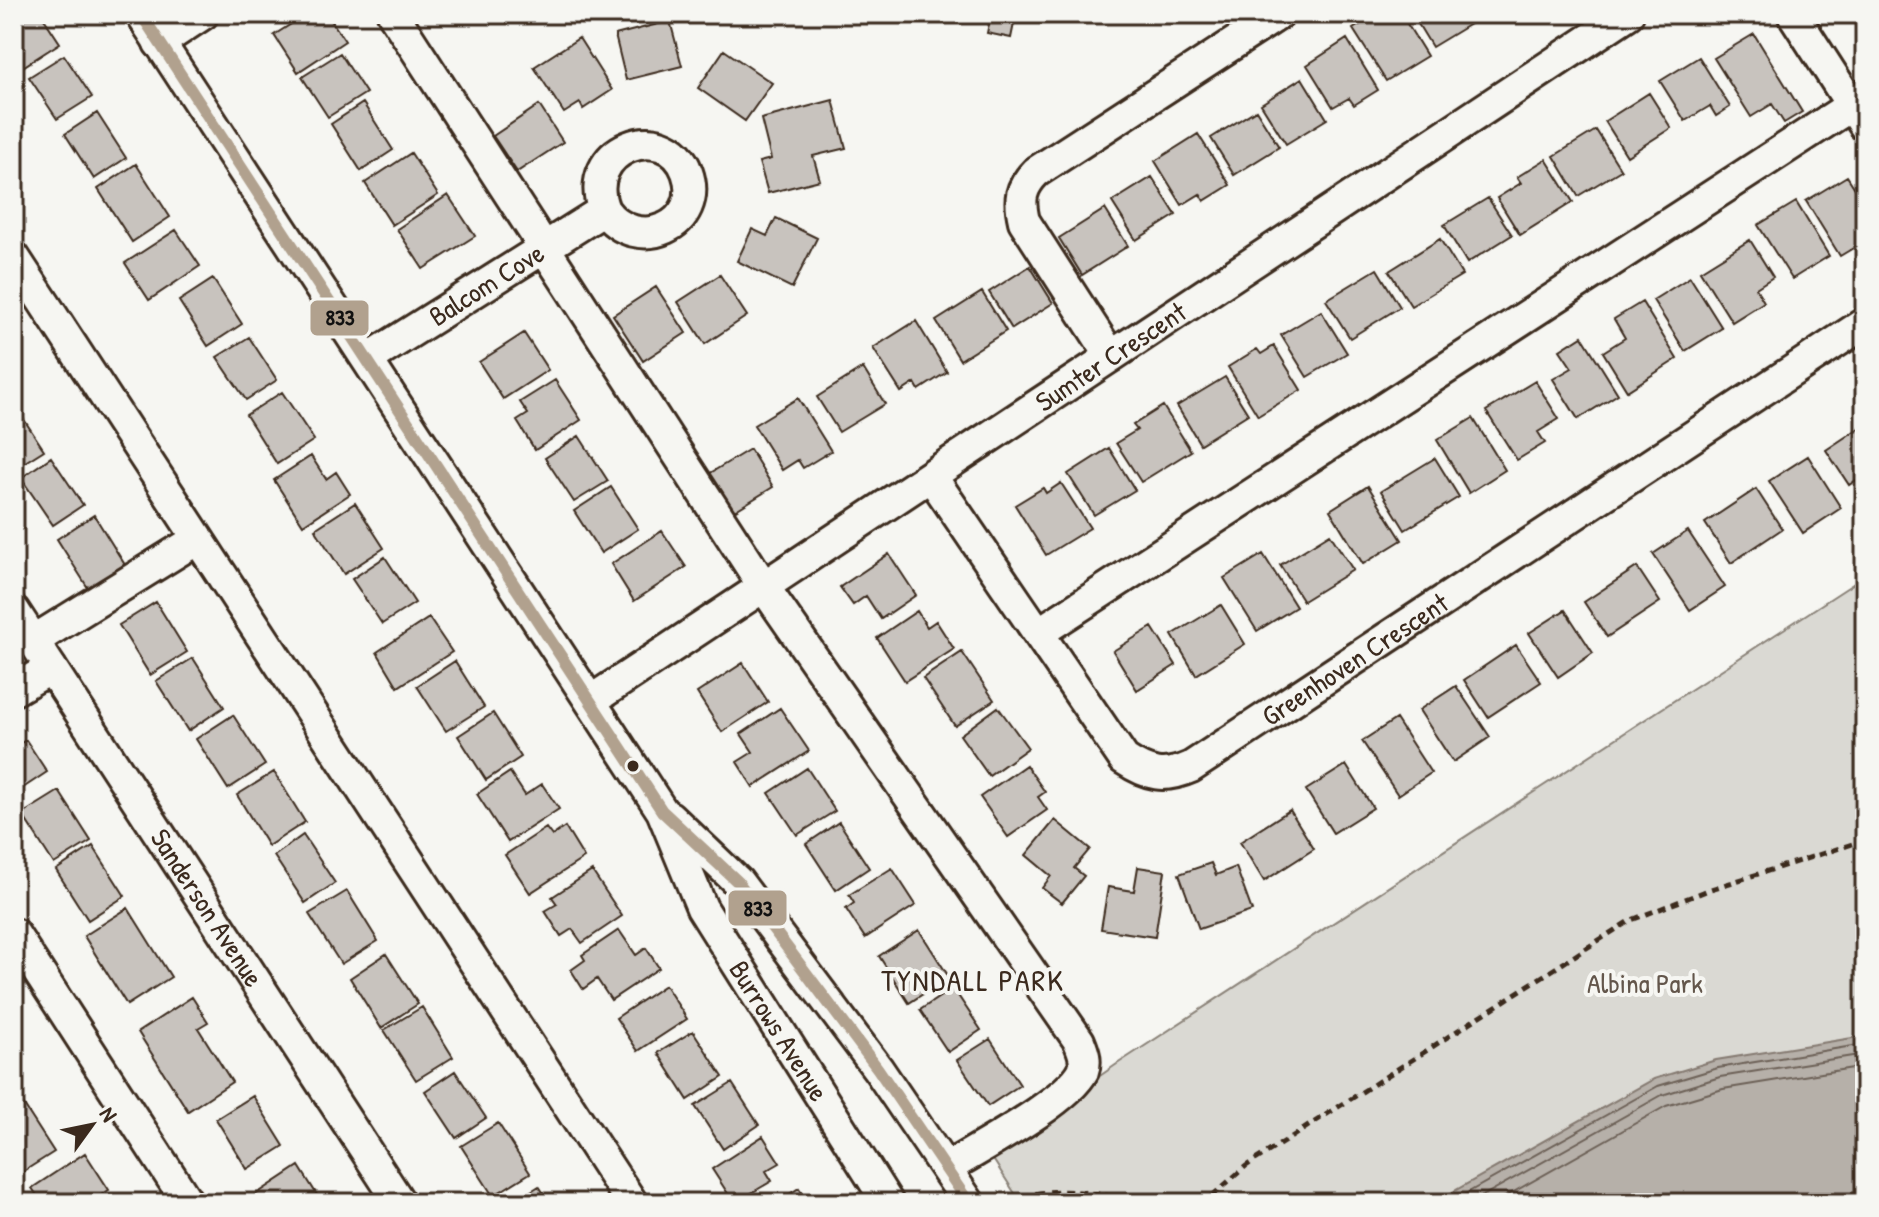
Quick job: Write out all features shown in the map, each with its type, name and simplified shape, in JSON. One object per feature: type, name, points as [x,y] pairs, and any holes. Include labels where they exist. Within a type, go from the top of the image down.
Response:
[{"type":"street","name":"Burrows Avenue","points":[[141,14],[662,811],[702,908],[888,1203]]},
{"type":"street","points":[[159,43],[203,14]]},
{"type":"street","points":[[393,14],[764,587],[1079,1041],[1085,1060],[1083,1070],[1067,1092],[947,1168]]},
{"type":"street","points":[[1111,356],[1024,221],[1020,201],[1024,184],[1036,172],[1279,14]]},
{"type":"street","name":"Sumter Crescent","points":[[592,700],[1628,14]]},
{"type":"street","points":[[1040,632],[1858,115],[1793,14]]},
{"type":"street","name":"Balcom Cove","points":[[368,359],[604,210]]},
{"type":"street","points":[[14,257],[196,540],[632,1203]]},
{"type":"street","name":"Greenhoven Crescent","points":[[931,476],[1124,759],[1142,770],[1173,775],[1191,767],[1865,323]]},
{"type":"street","points":[[33,641],[196,540]]},
{"type":"street","name":"Sanderson Avenue","points":[[14,611],[400,1203]]},
{"type":"street","points":[[14,690],[51,668]]},
{"type":"street","name":"Burrows Avenue","points":[[662,811],[738,882],[878,1069],[969,1203]]},
{"type":"street","points":[[14,934],[188,1203]]},
{"type":"path","points":[[1185,1203],[1212,1196],[1246,1166],[1629,921],[1711,889],[1865,840]]},
{"type":"path","points":[[1009,1203],[1029,1193],[1054,1191],[1147,1203]]},
{"type":"green space","name":"Albina Park","points":[[1865,576],[1865,1203],[1021,1203],[989,1153],[1117,1064]]},
{"type":"water","points":[[1865,1036],[1865,1203],[1433,1203],[1654,1079],[1716,1060]]},
{"type":"building","points":[[14,14],[41,14],[60,43],[21,68],[14,57]]},
{"type":"building","points":[[307,14],[327,14],[345,41],[298,72],[274,35]]},
{"type":"building","points":[[991,14],[1016,14],[1011,38],[987,33]]},
{"type":"building","points":[[1067,14],[1122,14],[1067,19]]},
{"type":"building","points":[[1377,14],[1401,14],[1427,56],[1386,81],[1353,29]]},
{"type":"building","points":[[1412,14],[1471,14],[1475,21],[1432,47]]},
{"type":"building","points":[[670,21],[682,66],[626,80],[615,35]]},
{"type":"building","points":[[1754,34],[1802,112],[1784,123],[1772,104],[1751,117],[1714,58]]},
{"type":"building","points":[[579,38],[612,90],[583,109],[580,103],[564,113],[534,67]]},
{"type":"building","points":[[1347,39],[1378,90],[1354,105],[1349,98],[1333,107],[1307,65]]},
{"type":"building","points":[[724,50],[772,83],[745,121],[698,88]]},
{"type":"building","points":[[340,53],[366,93],[328,117],[302,77]]},
{"type":"building","points":[[64,55],[92,97],[57,119],[29,77]]},
{"type":"building","points":[[1699,57],[1730,107],[1716,116],[1710,106],[1685,121],[1660,81]]},
{"type":"building","points":[[1302,78],[1327,119],[1286,144],[1261,104]]},
{"type":"building","points":[[1649,93],[1671,128],[1627,156],[1605,121]]},
{"type":"building","points":[[833,100],[846,148],[813,156],[820,180],[768,193],[759,162],[771,159],[761,119]]},
{"type":"building","points":[[363,103],[393,150],[361,171],[331,124]]},
{"type":"building","points":[[539,105],[563,142],[517,172],[493,136]]},
{"type":"building","points":[[1256,110],[1279,147],[1234,175],[1211,138]]},
{"type":"building","points":[[97,113],[126,158],[94,179],[65,134]]},
{"type":"building","points":[[1596,130],[1621,170],[1578,196],[1554,156]]},
{"type":"building","points":[[1198,134],[1230,185],[1204,201],[1200,194],[1182,205],[1155,161]]},
{"type":"building","points":[[411,153],[438,195],[392,225],[365,183]]},
{"type":"building","points":[[1546,159],[1573,202],[1520,235],[1497,198],[1521,183],[1517,177]]},
{"type":"building","points":[[136,164],[170,217],[132,242],[98,189]]},
{"type":"building","points":[[1847,176],[1865,204],[1865,241],[1840,256],[1806,201]]},
{"type":"building","points":[[1152,177],[1176,215],[1136,240],[1112,202]]},
{"type":"building","points":[[448,195],[475,236],[423,269],[397,229]]},
{"type":"building","points":[[1488,198],[1512,235],[1467,263],[1444,225]]},
{"type":"building","points":[[1796,202],[1829,256],[1792,279],[1758,225]]},
{"type":"building","points":[[1105,209],[1128,246],[1082,275],[1059,238]]},
{"type":"building","points":[[776,218],[817,238],[792,288],[737,261],[752,229],[767,236]]},
{"type":"building","points":[[176,230],[200,266],[149,300],[125,263]]},
{"type":"building","points":[[1440,239],[1462,275],[1411,306],[1389,271]]},
{"type":"building","points":[[1750,240],[1773,277],[1756,288],[1764,302],[1732,322],[1700,271]]},
{"type":"building","points":[[1030,266],[1053,303],[1012,329],[989,292]]},
{"type":"building","points":[[1377,269],[1400,307],[1350,338],[1326,300]]},
{"type":"building","points":[[720,275],[747,316],[705,344],[678,302]]},
{"type":"building","points":[[1690,277],[1722,328],[1685,351],[1653,300]]},
{"type":"building","points":[[213,279],[242,324],[208,346],[179,301]]},
{"type":"building","points":[[656,287],[686,333],[643,361],[613,315]]},
{"type":"building","points":[[982,292],[1006,331],[960,360],[936,321]]},
{"type":"building","points":[[1642,302],[1677,359],[1627,391],[1603,352],[1625,338],[1614,319]]},
{"type":"building","points":[[1321,311],[1347,353],[1307,377],[1281,335]]},
{"type":"building","points":[[916,321],[947,372],[919,390],[915,383],[901,392],[873,348]]},
{"type":"building","points":[[524,333],[548,370],[503,399],[479,362]]},
{"type":"building","points":[[1582,336],[1618,394],[1578,419],[1553,379],[1572,368],[1560,350]]},
{"type":"building","points":[[249,337],[277,380],[246,400],[217,357]]},
{"type":"building","points":[[1274,346],[1301,390],[1258,416],[1228,367],[1257,349],[1261,354]]},
{"type":"building","points":[[863,368],[885,404],[839,432],[817,397]]},
{"type":"building","points":[[1225,377],[1248,414],[1200,444],[1177,406]]},
{"type":"building","points":[[555,380],[581,420],[535,450],[517,421],[528,414],[520,402]]},
{"type":"building","points":[[1535,381],[1559,419],[1538,432],[1545,443],[1517,460],[1486,411]]},
{"type":"building","points":[[282,392],[314,440],[277,464],[246,415]]},
{"type":"building","points":[[798,398],[831,451],[803,468],[798,460],[782,470],[754,425]]},
{"type":"building","points":[[1163,406],[1191,451],[1141,482],[1116,443],[1137,430],[1133,425]]},
{"type":"building","points":[[14,407],[44,450],[14,469]]},
{"type":"building","points":[[1473,418],[1505,470],[1469,493],[1437,440]]},
{"type":"building","points":[[1865,424],[1865,474],[1849,485],[1826,450]]},
{"type":"building","points":[[579,436],[608,481],[574,502],[545,458]]},
{"type":"building","points":[[1109,448],[1135,490],[1094,515],[1068,474]]},
{"type":"building","points":[[750,449],[773,487],[731,513],[707,475]]},
{"type":"building","points":[[311,456],[326,479],[336,472],[350,494],[303,525],[274,480]]},
{"type":"building","points":[[1808,456],[1841,508],[1803,533],[1769,481]]},
{"type":"building","points":[[51,457],[83,505],[53,525],[21,478]]},
{"type":"building","points":[[1435,458],[1459,497],[1405,530],[1381,491]]},
{"type":"building","points":[[1061,483],[1090,528],[1046,555],[1015,505],[1043,488],[1046,493]]},
{"type":"building","points":[[1368,486],[1402,540],[1363,564],[1330,510]]},
{"type":"building","points":[[611,487],[638,529],[601,553],[574,511]]},
{"type":"building","points":[[1756,489],[1782,529],[1731,563],[1705,523]]},
{"type":"building","points":[[355,503],[384,548],[344,574],[315,529]]},
{"type":"building","points":[[94,515],[125,565],[88,588],[57,539]]},
{"type":"building","points":[[662,531],[686,567],[634,601],[611,564]]},
{"type":"building","points":[[1688,531],[1725,587],[1690,610],[1653,554]]},
{"type":"building","points":[[1330,534],[1353,570],[1303,601],[1280,565]]},
{"type":"building","points":[[889,554],[916,595],[881,619],[866,596],[853,605],[840,587]]},
{"type":"building","points":[[1263,554],[1296,607],[1257,631],[1224,578]]},
{"type":"building","points":[[385,557],[415,603],[382,624],[352,579]]},
{"type":"building","points":[[1637,567],[1660,602],[1607,637],[1584,602]]},
{"type":"building","points":[[156,602],[187,652],[150,675],[119,625]]},
{"type":"building","points":[[1221,605],[1245,644],[1196,675],[1172,635]]},
{"type":"building","points":[[1565,610],[1593,653],[1558,677],[1529,633]]},
{"type":"building","points":[[917,611],[927,627],[936,621],[954,649],[905,681],[877,638]]},
{"type":"building","points":[[429,618],[452,652],[398,687],[377,652]]},
{"type":"building","points":[[1152,627],[1176,665],[1137,690],[1113,651]]},
{"type":"building","points":[[1516,645],[1541,682],[1488,717],[1464,680]]},
{"type":"building","points":[[962,652],[994,700],[955,726],[923,678]]},
{"type":"building","points":[[193,658],[224,707],[188,731],[156,681]]},
{"type":"building","points":[[455,661],[484,707],[446,731],[417,686]]},
{"type":"building","points":[[743,663],[768,702],[722,732],[697,693]]},
{"type":"building","points":[[1456,686],[1490,737],[1453,762],[1419,710]]},
{"type":"building","points":[[998,707],[1028,748],[989,776],[960,735]]},
{"type":"building","points":[[780,708],[809,751],[753,787],[737,762],[753,752],[741,734]]},
{"type":"building","points":[[493,713],[521,757],[486,780],[458,736]]},
{"type":"building","points":[[233,715],[265,765],[228,789],[196,739]]},
{"type":"building","points":[[1396,719],[1431,773],[1398,795],[1362,741]]},
{"type":"building","points":[[26,740],[47,772],[14,794],[14,747]]},
{"type":"building","points":[[1026,765],[1045,792],[1038,797],[1047,810],[1008,837],[980,797]]},
{"type":"building","points":[[1346,765],[1373,808],[1333,833],[1306,790]]},
{"type":"building","points":[[807,768],[835,811],[797,835],[769,793]]},
{"type":"building","points":[[274,772],[305,822],[268,846],[237,795]]},
{"type":"building","points":[[510,772],[525,795],[542,784],[559,809],[508,842],[477,794]]},
{"type":"building","points":[[59,791],[91,841],[54,864],[22,814]]},
{"type":"building","points":[[1290,810],[1314,849],[1264,881],[1240,842]]},
{"type":"building","points":[[1055,820],[1090,849],[1074,868],[1084,876],[1062,903],[1042,888],[1051,876],[1026,855]]},
{"type":"building","points":[[839,822],[869,868],[836,890],[806,844]]},
{"type":"building","points":[[565,827],[584,858],[530,893],[505,855],[546,828],[552,836]]},
{"type":"building","points":[[303,835],[335,883],[305,903],[274,856]]},
{"type":"building","points":[[93,846],[125,896],[88,920],[56,870]]},
{"type":"building","points":[[1211,863],[1216,875],[1236,867],[1252,911],[1199,929],[1179,874]]},
{"type":"building","points":[[1138,867],[1165,871],[1155,937],[1101,929],[1108,887],[1134,891]]},
{"type":"building","points":[[892,868],[916,905],[865,938],[846,909],[854,903],[849,895]]},
{"type":"building","points":[[592,871],[622,916],[582,943],[572,929],[561,936],[545,911],[557,904],[552,897]]},
{"type":"building","points":[[347,891],[378,941],[341,964],[309,914]]},
{"type":"building","points":[[128,908],[171,977],[127,1005],[84,936]]},
{"type":"building","points":[[619,930],[636,955],[646,948],[659,968],[611,1000],[597,979],[583,989],[571,970],[585,960],[582,955]]},
{"type":"building","points":[[919,930],[949,977],[909,1003],[879,956]]},
{"type":"building","points":[[386,954],[418,1004],[381,1028],[350,978]]},
{"type":"building","points":[[665,985],[687,1019],[638,1051],[616,1018]]},
{"type":"building","points":[[953,988],[981,1030],[948,1052],[920,1010]]},
{"type":"building","points":[[192,997],[208,1022],[198,1028],[232,1082],[188,1111],[138,1032]]},
{"type":"building","points":[[422,1007],[453,1057],[416,1080],[384,1030]]},
{"type":"building","points":[[693,1031],[723,1077],[688,1100],[658,1053]]},
{"type":"building","points":[[990,1039],[1020,1085],[988,1106],[957,1060]]},
{"type":"building","points":[[455,1071],[486,1118],[456,1138],[425,1091]]},
{"type":"building","points":[[732,1083],[759,1125],[723,1149],[695,1106]]},
{"type":"building","points":[[253,1096],[284,1146],[247,1169],[216,1119]]},
{"type":"building","points":[[23,1104],[54,1152],[21,1173],[14,1163],[14,1109]]},
{"type":"building","points":[[498,1123],[530,1173],[493,1196],[461,1146]]},
{"type":"building","points":[[763,1136],[780,1163],[766,1171],[772,1181],[734,1203],[712,1169]]},
{"type":"building","points":[[85,1153],[109,1190],[88,1203],[42,1203],[32,1188]]},
{"type":"building","points":[[299,1166],[319,1198],[312,1203],[256,1203],[252,1197]]},
{"type":"building","points":[[539,1186],[550,1203],[512,1203]]},
{"type":"building","points":[[799,1188],[809,1203],[776,1203]]},
{"type":"transit line","name":"833","points":[[141,14],[662,811],[738,882],[878,1069],[969,1203]]},
{"type":"district","name":"TYNDALL PARK","points":[[973,981]]}]
